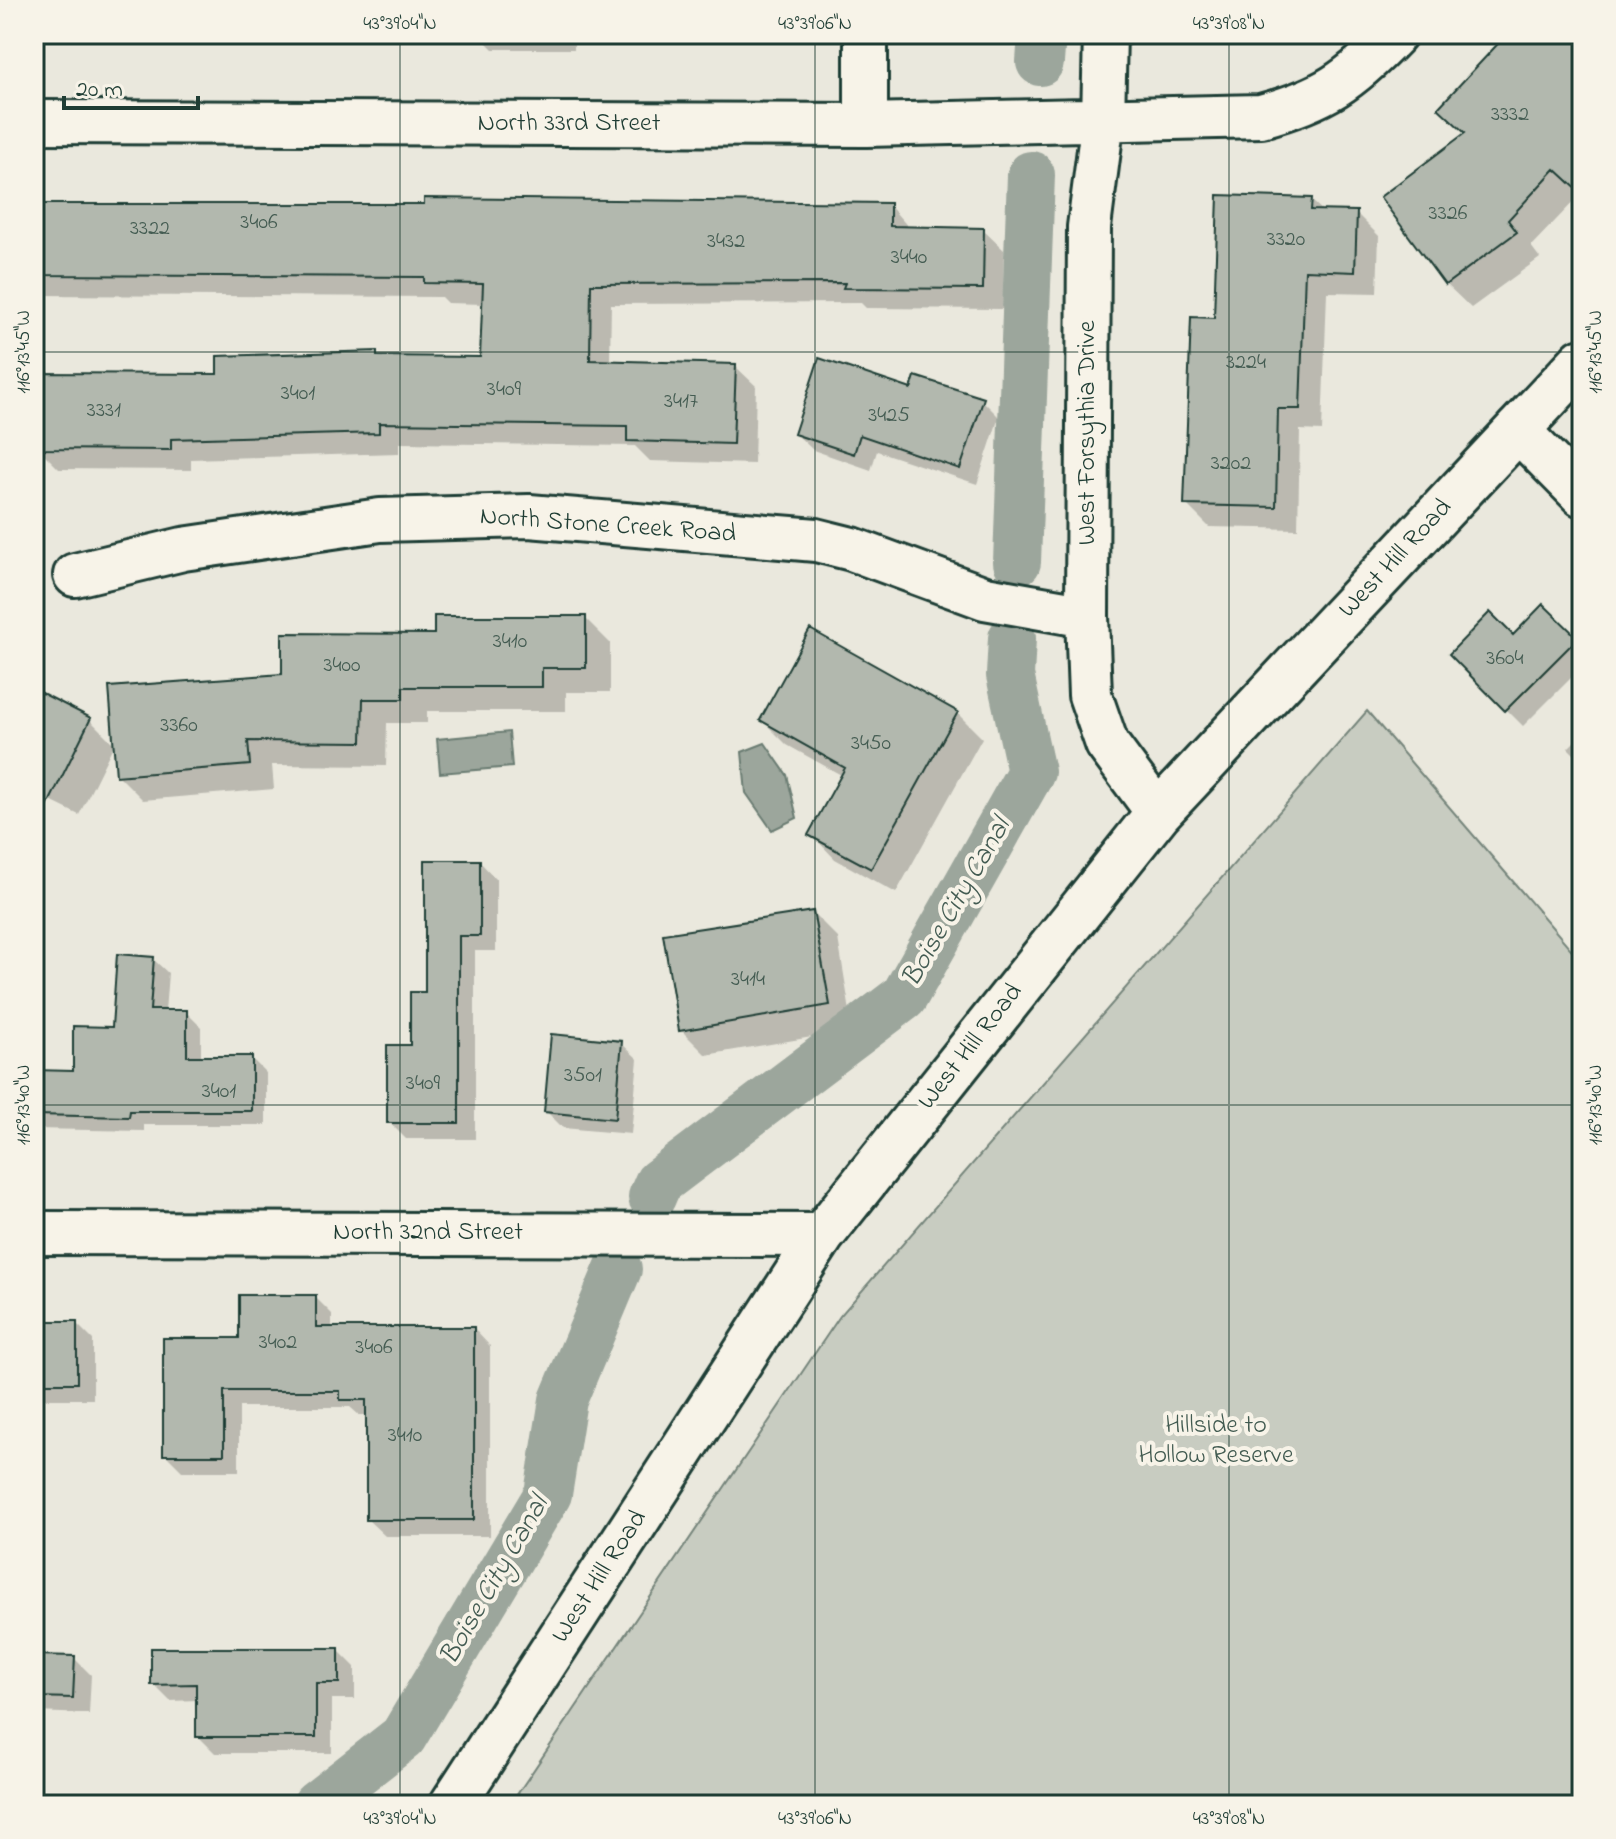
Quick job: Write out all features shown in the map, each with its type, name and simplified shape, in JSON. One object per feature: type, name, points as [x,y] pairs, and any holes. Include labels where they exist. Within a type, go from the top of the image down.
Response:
[{"type":"street","points":[[866,34],[866,125]]},
{"type":"street","name":"West Forsythia Drive","points":[[1105,34],[1103,119],[1089,227],[1087,616],[1090,695],[1107,744],[1158,813]]},
{"type":"street","name":"North 33rd Street","points":[[34,122],[866,125],[1261,116],[1305,104],[1356,75],[1395,34]]},
{"type":"street","name":"West Hill Road","points":[[452,1805],[822,1235],[1158,813],[1582,361]]},
{"type":"street","points":[[1517,429],[1582,495]]},
{"type":"street","name":"North Stone Creek Road","points":[[75,575],[183,549],[380,520],[529,516],[816,540],[852,549],[985,598],[1087,616]]},
{"type":"street","name":"North 32nd Street","points":[[34,1233],[822,1235]]},
{"type":"green space","name":"Hillside to Hollow Reserve","points":[[1367,711],[1582,962],[1582,1805],[510,1805],[840,1316]]},
{"type":"shaded area","points":[[509,732],[512,767],[440,773],[437,739]]},
{"type":"shaded area","points":[[765,743],[787,775],[797,818],[772,830],[746,793],[742,752]]},
{"type":"building","points":[[1507,34],[1582,34],[1582,194],[1555,169],[1508,220],[1517,232],[1445,285],[1380,197],[1465,133],[1438,108]]},
{"type":"building","points":[[1218,195],[1312,198],[1311,210],[1357,211],[1355,272],[1305,270],[1300,409],[1278,409],[1276,507],[1184,505],[1191,317],[1214,318]]},
{"type":"building","points":[[424,198],[890,203],[890,226],[984,228],[983,289],[843,288],[845,283],[591,284],[590,360],[736,364],[733,444],[627,441],[627,426],[379,423],[379,433],[171,439],[171,450],[36,449],[37,373],[217,374],[217,356],[377,351],[377,356],[480,357],[483,284],[424,283],[424,277],[34,275],[34,204],[424,204]]},
{"type":"building","points":[[819,358],[911,389],[915,376],[984,398],[960,469],[860,435],[854,454],[794,434]]},
{"type":"building","points":[[1543,604],[1578,638],[1505,711],[1449,654],[1490,612],[1513,635]]},
{"type":"building","points":[[434,616],[586,616],[586,668],[542,668],[542,687],[403,687],[403,699],[363,699],[362,742],[248,741],[250,765],[116,776],[109,687],[282,674],[282,633],[434,634]]},
{"type":"building","points":[[810,629],[958,712],[871,869],[808,835],[845,768],[760,720]]},
{"type":"building","points":[[34,689],[91,718],[34,833]]},
{"type":"building","points":[[425,860],[480,860],[480,936],[459,936],[459,1123],[387,1123],[387,1045],[410,1045],[410,992],[425,992]]},
{"type":"building","points":[[813,911],[830,1005],[679,1031],[663,934]]},
{"type":"building","points":[[117,954],[154,957],[150,1010],[187,1010],[187,1056],[252,1056],[252,1111],[130,1111],[129,1117],[34,1115],[34,1070],[73,1071],[73,1026],[112,1027]]},
{"type":"building","points":[[551,1034],[622,1041],[615,1119],[544,1112]]},
{"type":"building","points":[[239,1295],[316,1295],[316,1327],[474,1327],[474,1520],[366,1520],[366,1400],[340,1400],[340,1391],[224,1391],[224,1455],[163,1455],[163,1338],[239,1338]]},
{"type":"building","points":[[34,1321],[77,1321],[77,1383],[34,1383]]},
{"type":"building","points":[[151,1648],[339,1648],[339,1683],[316,1683],[316,1737],[196,1737],[196,1684],[151,1685]]},
{"type":"building","points":[[34,1655],[75,1656],[73,1698],[34,1697]]},
{"type":"waterway","name":"Boise City Canal","points":[[1040,62],[1042,34]]},
{"type":"waterway","name":"Boise City Canal","points":[[1017,562],[1031,175]]},
{"type":"waterway","name":"Boise City Canal","points":[[652,1197],[658,1183],[904,997],[1031,772],[1010,675],[1012,638]]},
{"type":"waterway","name":"Boise City Canal","points":[[316,1805],[403,1737],[548,1494],[563,1400],[618,1269]]}]
